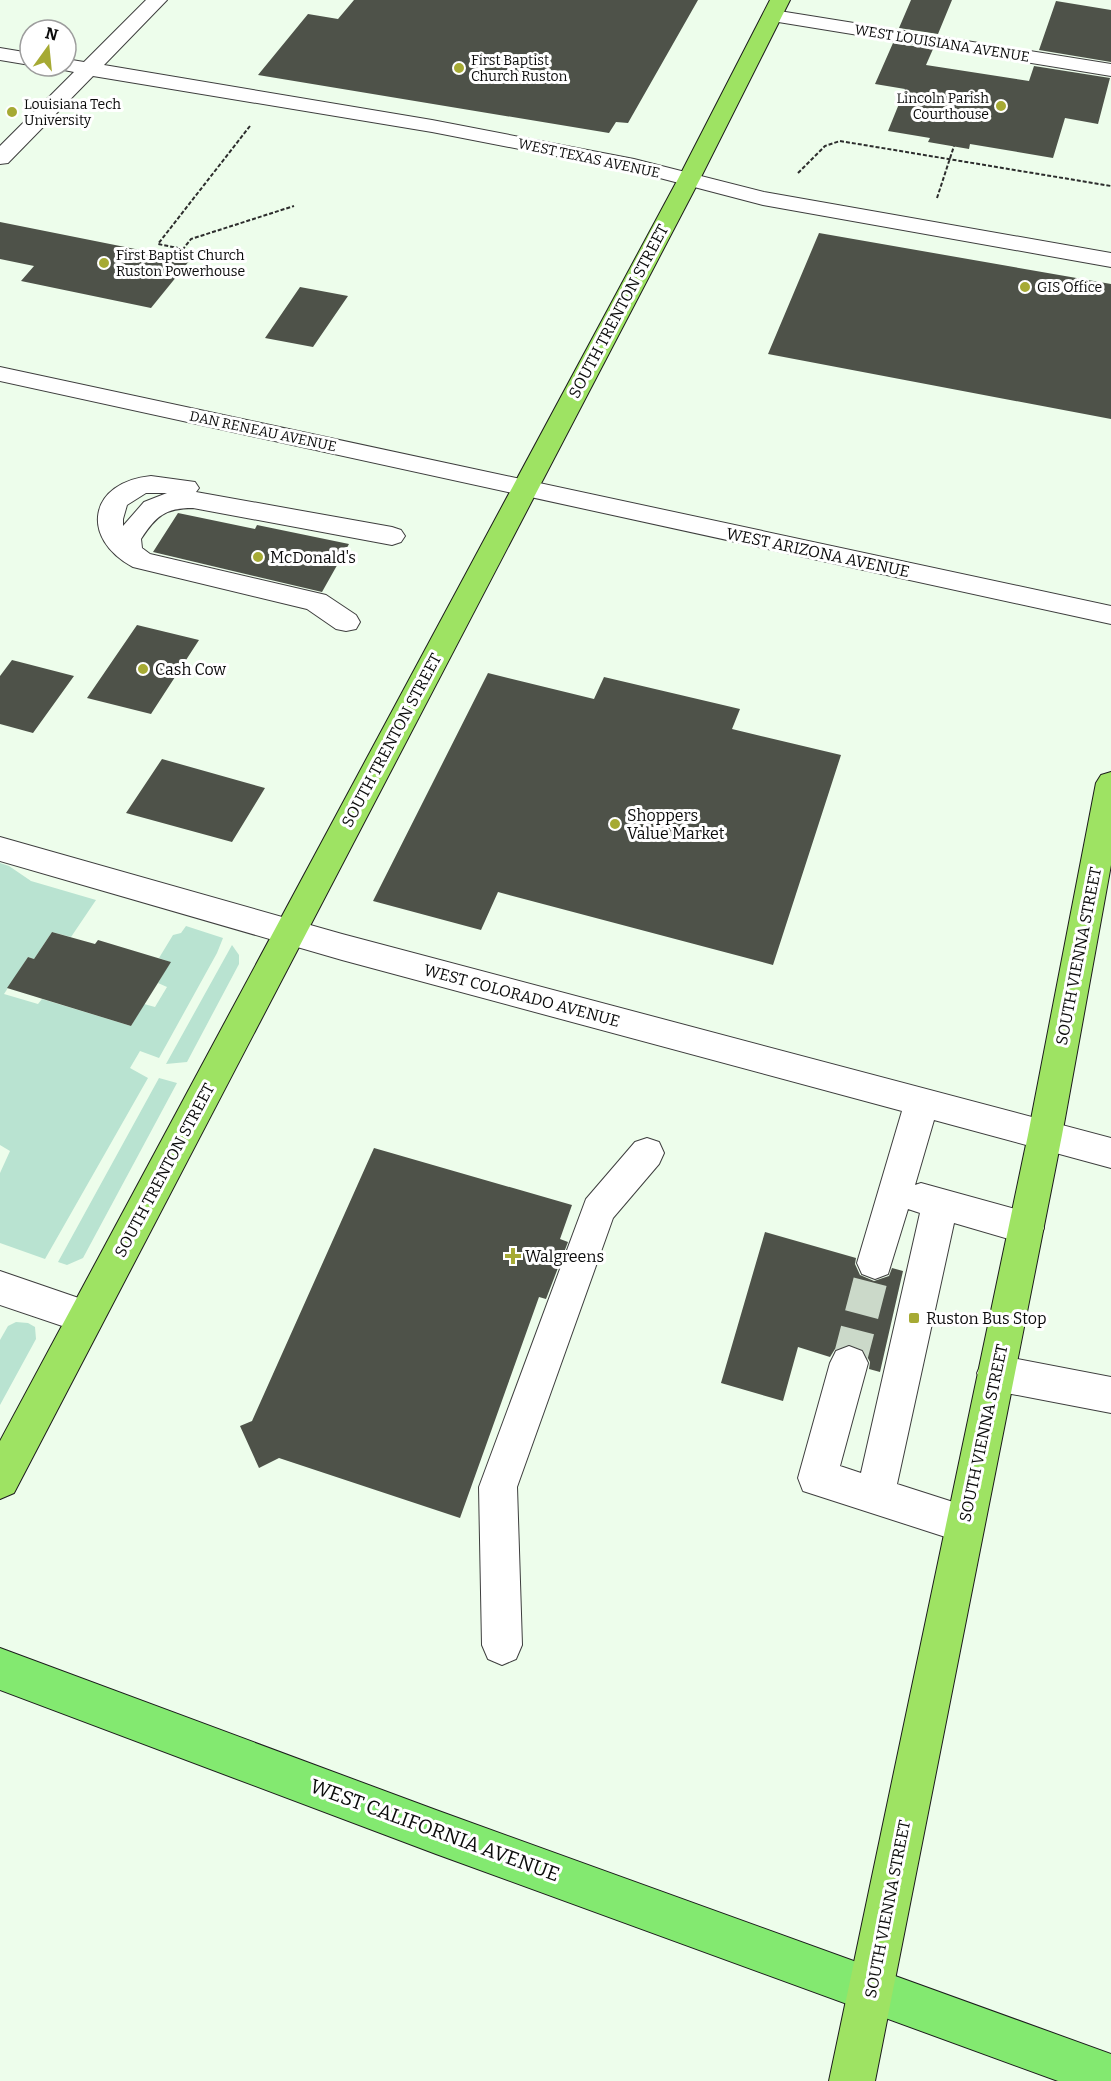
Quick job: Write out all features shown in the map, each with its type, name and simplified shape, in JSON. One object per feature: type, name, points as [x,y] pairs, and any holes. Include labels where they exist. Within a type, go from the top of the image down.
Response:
[{"type":"highway","name":"SOUTH TRENTON STREET","points":[[6,1457],[86,1317],[689,179],[777,8]]},
{"type":"highway","name":"SOUTH VIENNA STREET","points":[[852,2081],[1045,1135],[1111,783]]},
{"type":"main road","name":"WEST CALIFORNIA AVENUE","points":[[0,1669],[436,1832],[1111,2077]]},
{"type":"street","points":[[0,158],[157,0]]},
{"type":"street","name":"WEST LOUISIANA AVENUE","points":[[777,8],[1111,70]]},
{"type":"street","points":[[0,54],[18,56]]},
{"type":"street","name":"WEST TEXAS AVENUE","points":[[78,66],[432,126],[634,165],[763,198],[1111,260]]},
{"type":"street","name":"DAN RENEAU AVENUE","points":[[0,374],[525,487]]},
{"type":"street","name":"WEST ARIZONA AVENUE","points":[[525,487],[1111,615]]},
{"type":"street","points":[[346,622],[316,602],[134,557],[129,551],[128,539],[141,519],[159,503],[177,499],[393,536]]},
{"type":"street","name":"WEST COLORADO AVENUE","points":[[0,849],[289,932],[1111,1153]]},
{"type":"street","points":[[875,1263],[922,1102]]},
{"type":"street","points":[[502,1645],[498,1487],[598,1210],[647,1154]]},
{"type":"street","points":[[896,1191],[1026,1228]]},
{"type":"street","points":[[875,1497],[940,1204]]},
{"type":"street","points":[[0,1288],[86,1317]]},
{"type":"street","points":[[849,1363],[817,1478],[964,1524]]},
{"type":"street","points":[[996,1373],[1111,1395]]},
{"type":"path","points":[[251,126],[158,244],[183,249],[190,240],[294,206]]},
{"type":"path","points":[[795,177],[825,146],[840,141],[1111,186]]},
{"type":"path","points":[[936,201],[954,146]]},
{"type":"green space","points":[[0,863],[9,866],[31,881],[96,900],[71,937],[52,932],[34,959],[28,957],[4,994],[38,1004],[42,999],[131,1026],[144,1004],[155,1007],[167,987],[158,983],[170,962],[159,958],[173,935],[181,933],[186,926],[223,938],[159,1058],[140,1051],[130,1068],[148,1078],[45,1259],[0,1243],[0,1173],[10,1151],[0,1145]]},
{"type":"green space","points":[[232,945],[239,955],[239,964],[187,1062],[166,1064]]},
{"type":"green space","points":[[159,1078],[177,1083],[83,1258],[67,1265],[58,1262]]},
{"type":"green space","points":[[16,1322],[28,1323],[35,1327],[36,1339],[0,1405],[0,1340],[8,1326]]},
{"type":"building","name":"First Baptist Church Ruston","points":[[354,0],[698,0],[628,123],[616,122],[609,133],[258,75],[308,14],[338,19]]},
{"type":"building","points":[[911,0],[952,0],[938,34],[899,28]]},
{"type":"building","points":[[1056,1],[1111,10],[1111,62],[1039,50]]},
{"type":"building","name":"Lincoln Parish Courthouse","points":[[893,43],[933,49],[926,65],[1029,81],[1034,66],[1110,78],[1098,124],[1065,118],[1053,158],[970,144],[969,149],[928,142],[930,138],[888,131],[905,89],[875,84]]},
{"type":"building","name":"First Baptist Church Ruston Powerhouse","points":[[0,222],[190,260],[151,308],[21,281],[34,266],[0,259]]},
{"type":"building","points":[[819,233],[1111,284],[1111,419],[768,354]]},
{"type":"building","points":[[300,287],[348,296],[313,347],[265,338]]},
{"type":"building","name":"McDonald's","points":[[178,513],[255,529],[257,525],[349,544],[322,592],[153,552]]},
{"type":"building","name":"Cash Cow","points":[[137,625],[199,640],[151,714],[87,698]]},
{"type":"building","points":[[12,660],[74,676],[33,733],[0,724],[0,676]]},
{"type":"building","name":"Shoppers Value Market","points":[[488,673],[594,699],[604,677],[740,709],[732,729],[841,755],[773,965],[498,892],[481,930],[373,901]]},
{"type":"building","points":[[162,759],[265,788],[232,842],[126,813]]},
{"type":"building","points":[[52,932],[95,944],[98,940],[171,962],[131,1026],[7,988],[28,957],[34,959]]},
{"type":"building","name":"Walgreens","points":[[374,1148],[572,1205],[560,1239],[568,1242],[546,1299],[539,1297],[460,1518],[279,1458],[259,1468],[240,1426],[252,1421]]},
{"type":"building","points":[[765,1232],[856,1258],[855,1264],[860,1275],[874,1281],[889,1276],[892,1268],[903,1271],[880,1372],[869,1369],[870,1362],[863,1349],[848,1344],[835,1349],[830,1357],[798,1347],[783,1401],[721,1383]]},
{"type":"tunnel","points":[[849,1363],[875,1263]]},
{"type":"place","name":"First Baptist Church Ruston","points":[[459,68]]},
{"type":"place","name":"Lincoln Parish Courthouse","points":[[1001,106]]},
{"type":"place","name":"Louisiana Tech University","points":[[12,112]]},
{"type":"place","name":"First Baptist Church Ruston Powerhouse","points":[[104,263]]},
{"type":"place","name":"GIS Office","points":[[1025,287]]},
{"type":"place","name":"McDonald's","points":[[258,557]]},
{"type":"place","name":"Cash Cow","points":[[143,669]]},
{"type":"place","name":"Shoppers Value Market","points":[[615,824]]},
{"type":"place","name":"Walgreens","points":[[513,1256]]},
{"type":"place","name":"Ruston Bus Stop","points":[[914,1318]]}]
